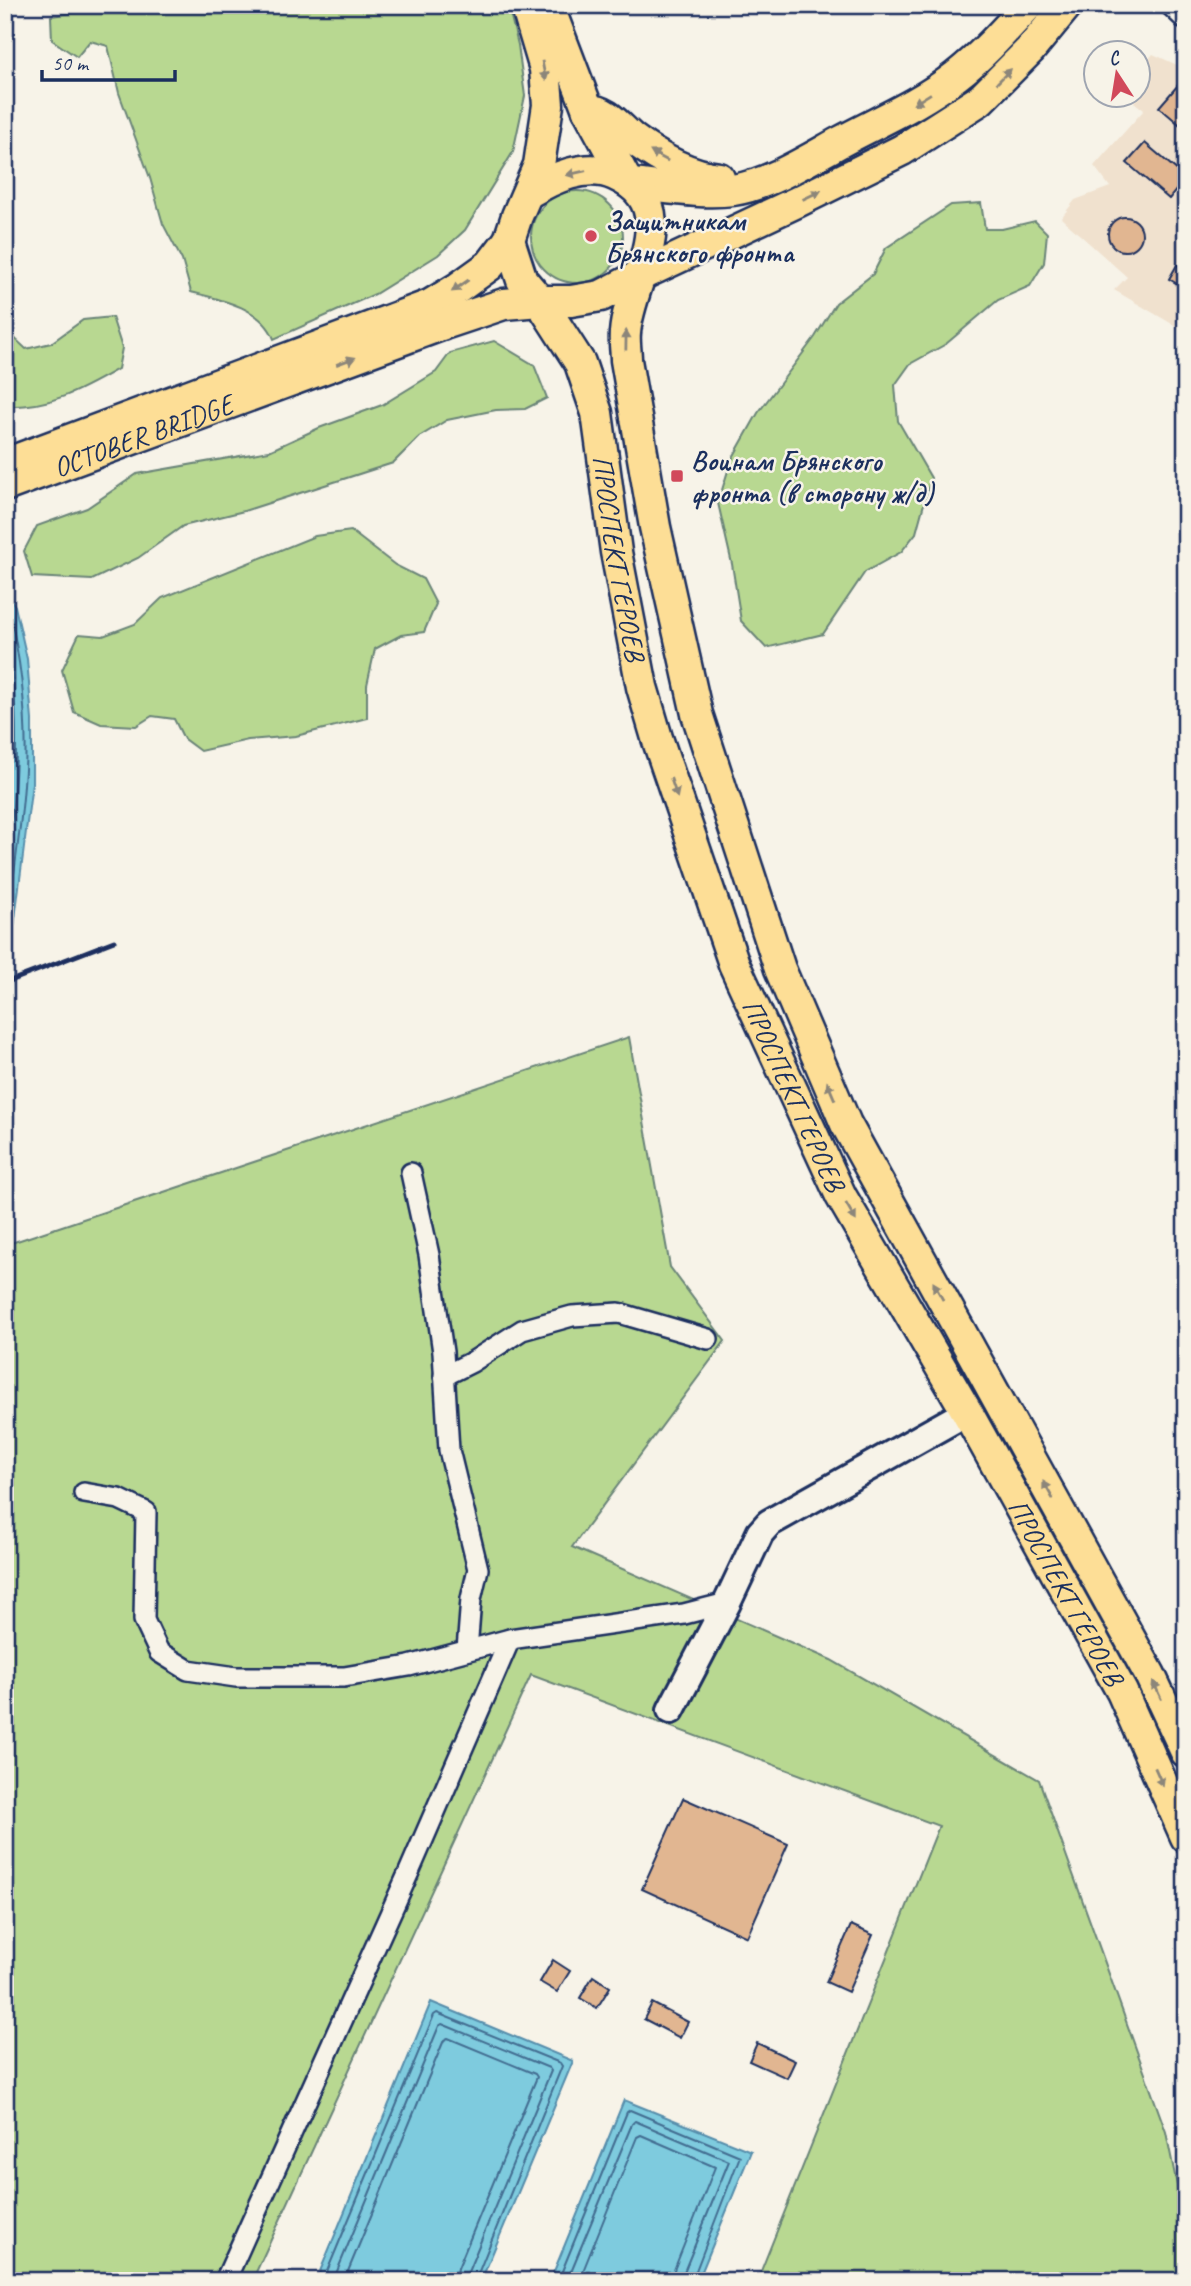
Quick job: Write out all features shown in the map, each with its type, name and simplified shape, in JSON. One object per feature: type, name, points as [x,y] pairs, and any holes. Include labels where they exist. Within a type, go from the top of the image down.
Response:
[{"type":"main road","points":[[528,192],[549,180],[588,170],[608,172],[629,182],[691,189],[734,190],[758,183],[817,156],[918,102],[957,76],[1000,36],[1028,5]]},
{"type":"main road","points":[[278,373],[504,304],[540,300],[571,301],[601,296],[913,143],[980,100],[1030,50],[1067,5]]},
{"type":"main road","points":[[541,7],[588,110],[629,182],[645,199],[652,218],[651,238],[639,276]]},
{"type":"main road","points":[[278,373],[430,305],[490,265],[509,240],[539,165],[548,105],[541,7]]},
{"type":"main road","points":[[588,110],[604,114],[650,151],[685,169],[708,176],[750,176],[801,156],[817,156]]},
{"type":"main road","points":[[509,240],[522,280],[540,300]]},
{"type":"main road","name":"ПРОСПЕКТ ГЕРОЕВ","points":[[639,276],[625,332],[626,360],[655,527],[697,714],[780,969],[846,1125],[1150,1675],[1186,1752]]},
{"type":"main road","name":"ПРОСПЕКТ ГЕРОЕВ","points":[[540,300],[580,363],[597,414],[616,552],[642,687],[734,964],[841,1196],[967,1412],[1122,1692],[1186,1837]]},
{"type":"main road","name":"OCTOBER BRIDGE","points":[[5,464],[278,373]]},
{"type":"main road","name":"OCTOBER BRIDGE","points":[[5,486],[278,373]]},
{"type":"street","points":[[1170,5],[1186,20]]},
{"type":"street","points":[[411,1173],[429,1255],[444,1376],[449,1450],[478,1569],[471,1599],[467,1650]]},
{"type":"street","points":[[444,1376],[472,1362],[522,1330],[572,1315],[619,1313],[708,1339]]},
{"type":"street","points":[[671,1710],[760,1533],[769,1523],[967,1412]]},
{"type":"street","points":[[84,1493],[119,1499],[146,1512],[144,1620],[159,1652],[188,1670],[236,1677],[344,1676],[410,1666],[510,1639],[684,1614],[727,1603]]},
{"type":"street","points":[[225,2281],[409,1872],[510,1639]]},
{"type":"shaded area","points":[[1152,55],[1186,69],[1186,332],[1114,290],[1127,277],[1061,218],[1075,200],[1110,187],[1094,166],[1144,110],[1141,108],[1152,108]]},
{"type":"green space","points":[[80,5],[508,5],[518,45],[525,96],[513,152],[465,230],[438,255],[375,294],[274,339],[268,328],[251,312],[191,292],[182,260],[163,224],[150,178],[119,93],[108,46],[90,41],[77,57],[52,40],[51,16],[79,12]]},
{"type":"green space","points":[[577,191],[594,195],[609,205],[619,220],[623,237],[619,254],[609,269],[594,279],[577,283],[560,279],[545,269],[535,254],[531,237],[535,220],[545,205],[560,195]]},
{"type":"green space","points":[[981,203],[985,229],[1002,229],[1035,221],[1047,233],[1044,263],[1030,286],[998,300],[946,344],[910,364],[895,385],[898,421],[931,478],[916,533],[901,552],[865,572],[823,634],[766,648],[741,621],[718,503],[731,461],[758,413],[815,337],[836,303],[873,274],[886,248],[951,205]]},
{"type":"green space","points":[[112,317],[122,348],[118,369],[51,401],[5,406],[5,329],[26,349],[51,343],[83,320]]},
{"type":"green space","points":[[494,341],[534,365],[547,398],[525,409],[496,410],[447,420],[419,437],[393,463],[244,511],[183,526],[138,558],[92,580],[32,577],[24,551],[37,526],[87,508],[137,474],[269,451],[319,428],[382,405],[436,372],[450,353]]},
{"type":"green space","points":[[351,531],[395,565],[423,579],[436,604],[424,632],[401,635],[375,649],[367,685],[367,718],[296,736],[248,740],[200,751],[184,739],[174,719],[152,716],[136,726],[101,724],[74,712],[62,670],[79,634],[103,636],[135,624],[162,598],[315,536]]},
{"type":"green space","points":[[629,1037],[670,1267],[725,1341],[572,1547],[831,1660],[1039,1780],[1166,2132],[1186,2229],[1186,2281],[757,2281],[939,1826],[531,1675],[252,2281],[5,2281],[5,1245]]},
{"type":"water","points":[[5,589],[15,606],[27,659],[32,720],[32,783],[14,927],[5,1112]]},
{"type":"water","points":[[431,2002],[573,2061],[481,2281],[316,2281]]},
{"type":"water","points":[[624,2100],[751,2151],[698,2281],[550,2281]]},
{"type":"building","points":[[1179,84],[1186,90],[1186,130],[1159,107]]},
{"type":"building","points":[[1145,143],[1186,178],[1169,199],[1127,163]]},
{"type":"building","points":[[1125,217],[1137,222],[1142,234],[1137,246],[1125,251],[1113,246],[1108,234],[1113,222]]},
{"type":"building","points":[[1177,265],[1186,271],[1186,289],[1169,279]]},
{"type":"building","points":[[683,1798],[788,1844],[747,1937],[642,1889]]},
{"type":"building","points":[[851,1925],[873,1935],[848,1992],[826,1982]]},
{"type":"building","points":[[553,1960],[570,1971],[557,1992],[540,1982]]},
{"type":"building","points":[[593,1976],[610,1987],[597,2008],[580,1998]]},
{"type":"building","points":[[652,2003],[688,2022],[680,2038],[644,2019]]},
{"type":"building","points":[[757,2043],[795,2061],[787,2078],[749,2061]]},
{"type":"railway","points":[[5,983],[114,941]]},
{"type":"place","name":"Защитникам Брянского фронта","points":[[591,236]]},
{"type":"place","name":"Воинам Брянского фронта (в сторону ж/д)","points":[[677,476]]}]
